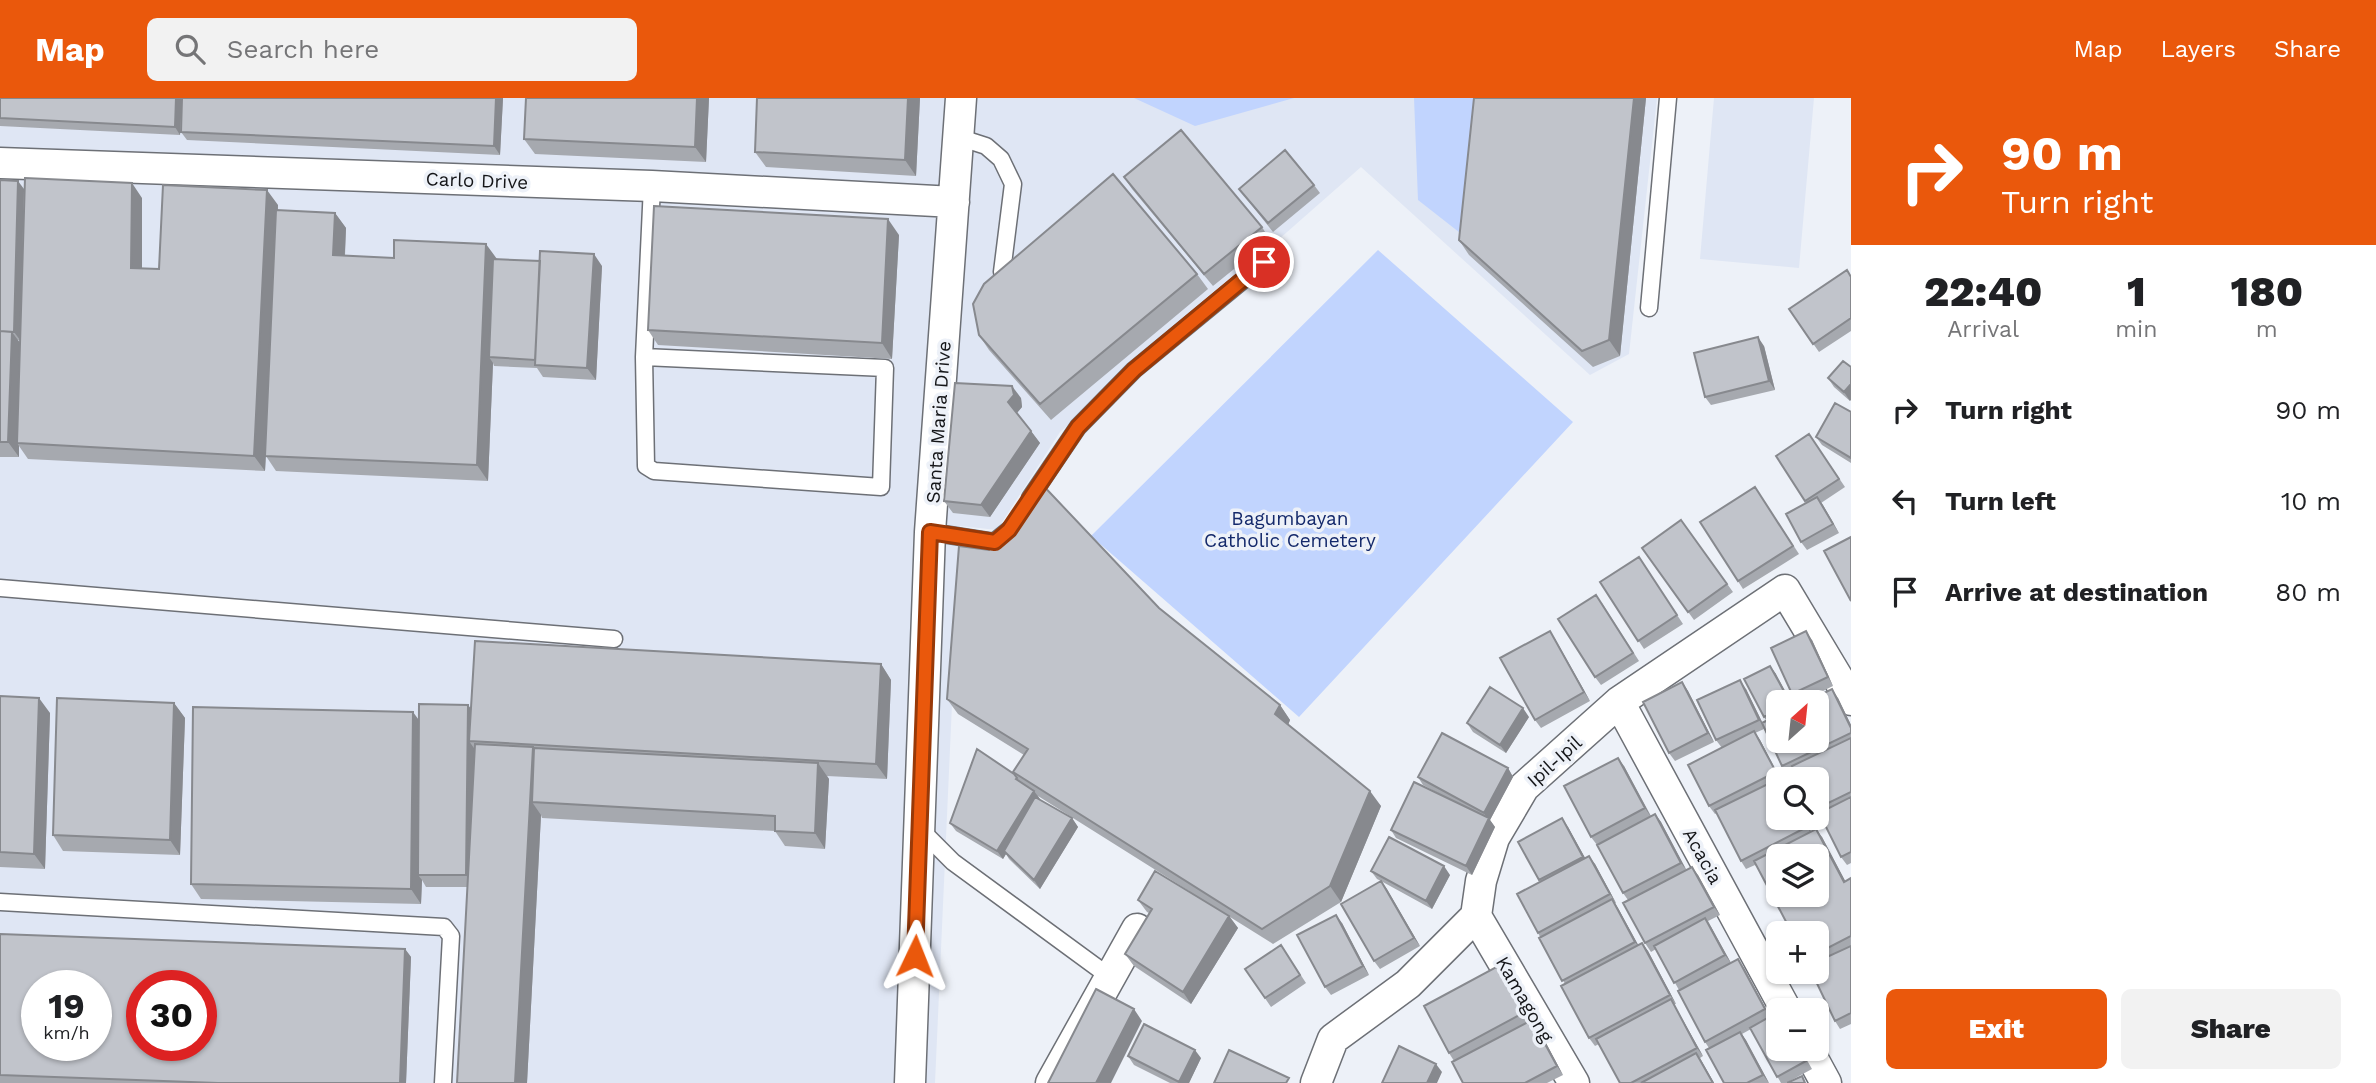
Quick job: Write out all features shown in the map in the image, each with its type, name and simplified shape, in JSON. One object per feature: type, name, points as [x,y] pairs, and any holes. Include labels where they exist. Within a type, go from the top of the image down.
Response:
[{"type":"street","name":"Santa Maria Drive","points":[[910,1083],[930,532],[961,98]]},
{"type":"street","name":"Carlo Drive","points":[[0,163],[652,186],[954,202]]},
{"type":"street","name":"Ipil-Ipil","points":[[1476,916],[1494,838],[1524,787],[1619,702],[1785,590],[1851,700]]},
{"type":"street","name":"Acacia","points":[[1619,702],[1779,998]]},
{"type":"street","points":[[1315,1083],[1333,1039],[1408,984],[1476,916]]},
{"type":"street","name":"Kamagong","points":[[1476,916],[1574,1083]]},
{"type":"street","points":[[1051,1083],[1137,929]]},
{"type":"street","points":[[1814,1061],[1826,1083]]},
{"type":"lane","points":[[1649,309],[1668,98]]},
{"type":"lane","points":[[958,137],[986,146],[1001,159],[1013,184],[1002,272]]},
{"type":"lane","points":[[644,357],[885,368],[881,487],[654,471],[646,466],[644,357],[652,186]]},
{"type":"lane","points":[[930,532],[995,542],[1009,530],[1078,427],[1134,370],[1264,262]]},
{"type":"lane","points":[[0,588],[614,639]]},
{"type":"lane","points":[[920,829],[953,862],[1110,977]]},
{"type":"lane","points":[[0,901],[444,927],[451,936],[443,1083]]},
{"type":"shaded area","points":[[0,98],[1657,98],[1629,354],[1590,375],[1361,167],[1060,432],[997,530],[960,526],[935,1083],[0,1083]]},
{"type":"shaded area","points":[[1714,98],[1814,98],[1799,268],[1700,259]]},
{"type":"green space","points":[[1134,98],[1294,98],[1195,126]]},
{"type":"green space","points":[[1414,98],[1477,98],[1464,236],[1418,200]]},
{"type":"green space","name":"Bagumbayan Catholic Cemetery","points":[[1378,250],[1573,422],[1299,717],[1091,536]]},
{"type":"building","points":[[0,98],[176,98],[175,127],[0,118]]},
{"type":"building","points":[[182,98],[496,98],[494,146],[181,132]]},
{"type":"building","points":[[526,98],[697,98],[695,147],[524,139]]},
{"type":"building","points":[[757,98],[908,98],[905,160],[755,152]]},
{"type":"building","points":[[1474,98],[1634,98],[1609,340],[1582,351],[1459,240]]},
{"type":"building","points":[[1181,130],[1262,227],[1204,274],[1124,177]]},
{"type":"building","points":[[1285,150],[1314,185],[1268,223],[1239,189]]},
{"type":"building","points":[[1113,174],[1197,274],[1040,404],[979,335],[973,304],[984,284]]},
{"type":"building","points":[[25,178],[132,183],[131,268],[159,269],[163,185],[267,190],[254,456],[17,443]]},
{"type":"building","points":[[0,180],[18,181],[14,332],[0,331]]},
{"type":"building","points":[[654,206],[888,219],[882,343],[648,330]]},
{"type":"building","points":[[276,210],[335,213],[333,255],[394,258],[394,240],[486,244],[477,465],[265,456]]},
{"type":"building","points":[[540,251],[594,254],[587,368],[535,365]]},
{"type":"building","points":[[493,259],[540,261],[535,360],[489,357]]},
{"type":"building","points":[[1847,270],[1851,277],[1851,318],[1813,344],[1789,309]]},
{"type":"building","points":[[0,331],[12,332],[8,442],[0,442]]},
{"type":"building","points":[[1758,337],[1769,381],[1705,397],[1694,353]]},
{"type":"building","points":[[1843,361],[1851,367],[1851,384],[1844,392],[1828,378]]},
{"type":"building","points":[[955,383],[1012,386],[1014,395],[1008,402],[1031,431],[981,505],[944,501]]},
{"type":"building","points":[[1835,403],[1851,412],[1851,458],[1816,437]]},
{"type":"building","points":[[1809,434],[1839,479],[1805,501],[1776,456]]},
{"type":"building","points":[[1037,479],[1159,608],[1280,705],[1275,714],[1370,791],[1330,886],[1262,929],[1013,772],[1028,749],[947,699],[959,546],[989,550]]},
{"type":"building","points":[[1755,487],[1793,546],[1738,581],[1700,522]]},
{"type":"building","points":[[1817,497],[1833,524],[1801,542],[1786,514]]},
{"type":"building","points":[[1681,520],[1727,584],[1688,612],[1642,548]]},
{"type":"building","points":[[1851,537],[1851,601],[1824,551]]},
{"type":"building","points":[[1639,557],[1677,615],[1638,641],[1600,582]]},
{"type":"building","points":[[1596,595],[1633,653],[1595,677],[1558,619]]},
{"type":"building","points":[[1550,631],[1584,692],[1535,720],[1500,658]]},
{"type":"building","points":[[1806,631],[1828,677],[1800,690],[1790,690],[1771,648]]},
{"type":"building","points":[[475,641],[881,664],[876,764],[469,741]]},
{"type":"building","points":[[1770,666],[1783,690],[1766,690],[1766,716],[1764,717],[1744,679]]},
{"type":"building","points":[[1740,680],[1759,720],[1716,740],[1697,700]]},
{"type":"building","points":[[1682,682],[1708,733],[1669,753],[1643,702]]},
{"type":"building","points":[[1490,687],[1523,708],[1500,745],[1467,723]]},
{"type":"building","points":[[1832,689],[1851,733],[1829,744],[1829,690]]},
{"type":"building","points":[[0,696],[39,698],[34,854],[0,852]]},
{"type":"building","points":[[57,698],[174,703],[170,840],[53,835]]},
{"type":"building","points":[[419,704],[468,705],[466,875],[418,875]]},
{"type":"building","points":[[193,707],[413,712],[411,889],[191,884]]},
{"type":"building","points":[[1754,731],[1773,767],[1766,767],[1766,777],[1709,806],[1688,765]]},
{"type":"building","points":[[1442,733],[1508,768],[1484,813],[1418,777]]},
{"type":"building","points":[[1851,738],[1851,792],[1829,803],[1829,767],[1792,766],[1819,753],[1829,753],[1829,748]]},
{"type":"building","points":[[475,744],[533,747],[515,1083],[457,1083]]},
{"type":"building","points":[[534,748],[818,763],[815,833],[775,831],[775,816],[532,802]]},
{"type":"building","points":[[977,749],[1034,791],[997,851],[950,823]]},
{"type":"building","points":[[1776,753],[1809,753],[1782,766]]},
{"type":"building","points":[[1618,758],[1645,808],[1591,837],[1564,786]]},
{"type":"building","points":[[1414,782],[1489,818],[1466,866],[1391,830]]},
{"type":"building","points":[[1766,785],[1766,830],[1801,830],[1774,844],[1766,844],[1766,848],[1741,861],[1715,810]]},
{"type":"building","points":[[1035,797],[1072,818],[1034,880],[1004,851]]},
{"type":"building","points":[[1851,797],[1851,852],[1841,857],[1828,830],[1829,808]]},
{"type":"building","points":[[1655,814],[1681,863],[1623,893],[1597,845]]},
{"type":"building","points":[[1562,818],[1583,857],[1539,880],[1518,842]]},
{"type":"building","points":[[1814,830],[1824,844],[1787,844]]},
{"type":"building","points":[[1389,837],[1444,866],[1426,901],[1371,871]]},
{"type":"building","points":[[1829,854],[1844,882],[1851,878],[1851,936],[1829,947],[1829,921],[1786,921],[1778,907],[1829,907]]},
{"type":"building","points":[[1766,855],[1766,884],[1754,861]]},
{"type":"building","points":[[1589,856],[1610,894],[1538,933],[1517,894]]},
{"type":"building","points":[[1692,867],[1714,907],[1645,943],[1623,903]]},
{"type":"building","points":[[1155,871],[1229,916],[1183,992],[1125,954],[1152,909],[1138,900]]},
{"type":"building","points":[[1381,881],[1414,938],[1374,961],[1341,904]]},
{"type":"building","points":[[1612,899],[1635,942],[1562,981],[1539,938]]},
{"type":"building","points":[[1336,915],[1363,966],[1325,987],[1297,935]]},
{"type":"building","points":[[1705,918],[1725,955],[1674,983],[1654,946]]},
{"type":"building","points":[[0,934],[405,949],[400,1083],[218,1083],[0,1075]]},
{"type":"building","points":[[1642,943],[1670,995],[1589,1038],[1561,986]]},
{"type":"building","points":[[1281,945],[1300,975],[1265,998],[1245,969]]},
{"type":"building","points":[[1851,946],[1851,1013],[1835,1021],[1829,1008],[1829,998],[1824,998],[1817,984],[1829,984],[1829,956]]},
{"type":"building","points":[[1738,959],[1765,1009],[1705,1042],[1678,991]]},
{"type":"building","points":[[1500,965],[1525,1012],[1449,1053],[1424,1006]]},
{"type":"building","points":[[1096,989],[1134,1009],[1096,1083],[1048,1083]]},
{"type":"building","points":[[1671,999],[1697,1048],[1631,1083],[1620,1083],[1596,1039]]},
{"type":"building","points":[[1766,1019],[1766,1057],[1750,1028]]},
{"type":"building","points":[[1532,1020],[1557,1066],[1525,1083],[1463,1083],[1452,1062]]},
{"type":"building","points":[[1144,1024],[1195,1050],[1179,1082],[1128,1056]]},
{"type":"building","points":[[1740,1032],[1763,1075],[1747,1083],[1724,1083],[1706,1050]]},
{"type":"building","points":[[1399,1046],[1436,1064],[1427,1083],[1382,1083]]},
{"type":"building","points":[[1229,1050],[1289,1078],[1286,1083],[1214,1083]]},
{"type":"building","points":[[1696,1053],[1713,1083],[1641,1083]]},
{"type":"building","points":[[1768,1061],[1806,1061],[1777,1077]]},
{"type":"building","points":[[1802,1076],[1805,1083],[1787,1083]]},
{"type":"route","points":[[915,956],[930,532],[995,542],[1009,530],[1078,427],[1134,370],[1264,262]]}]
